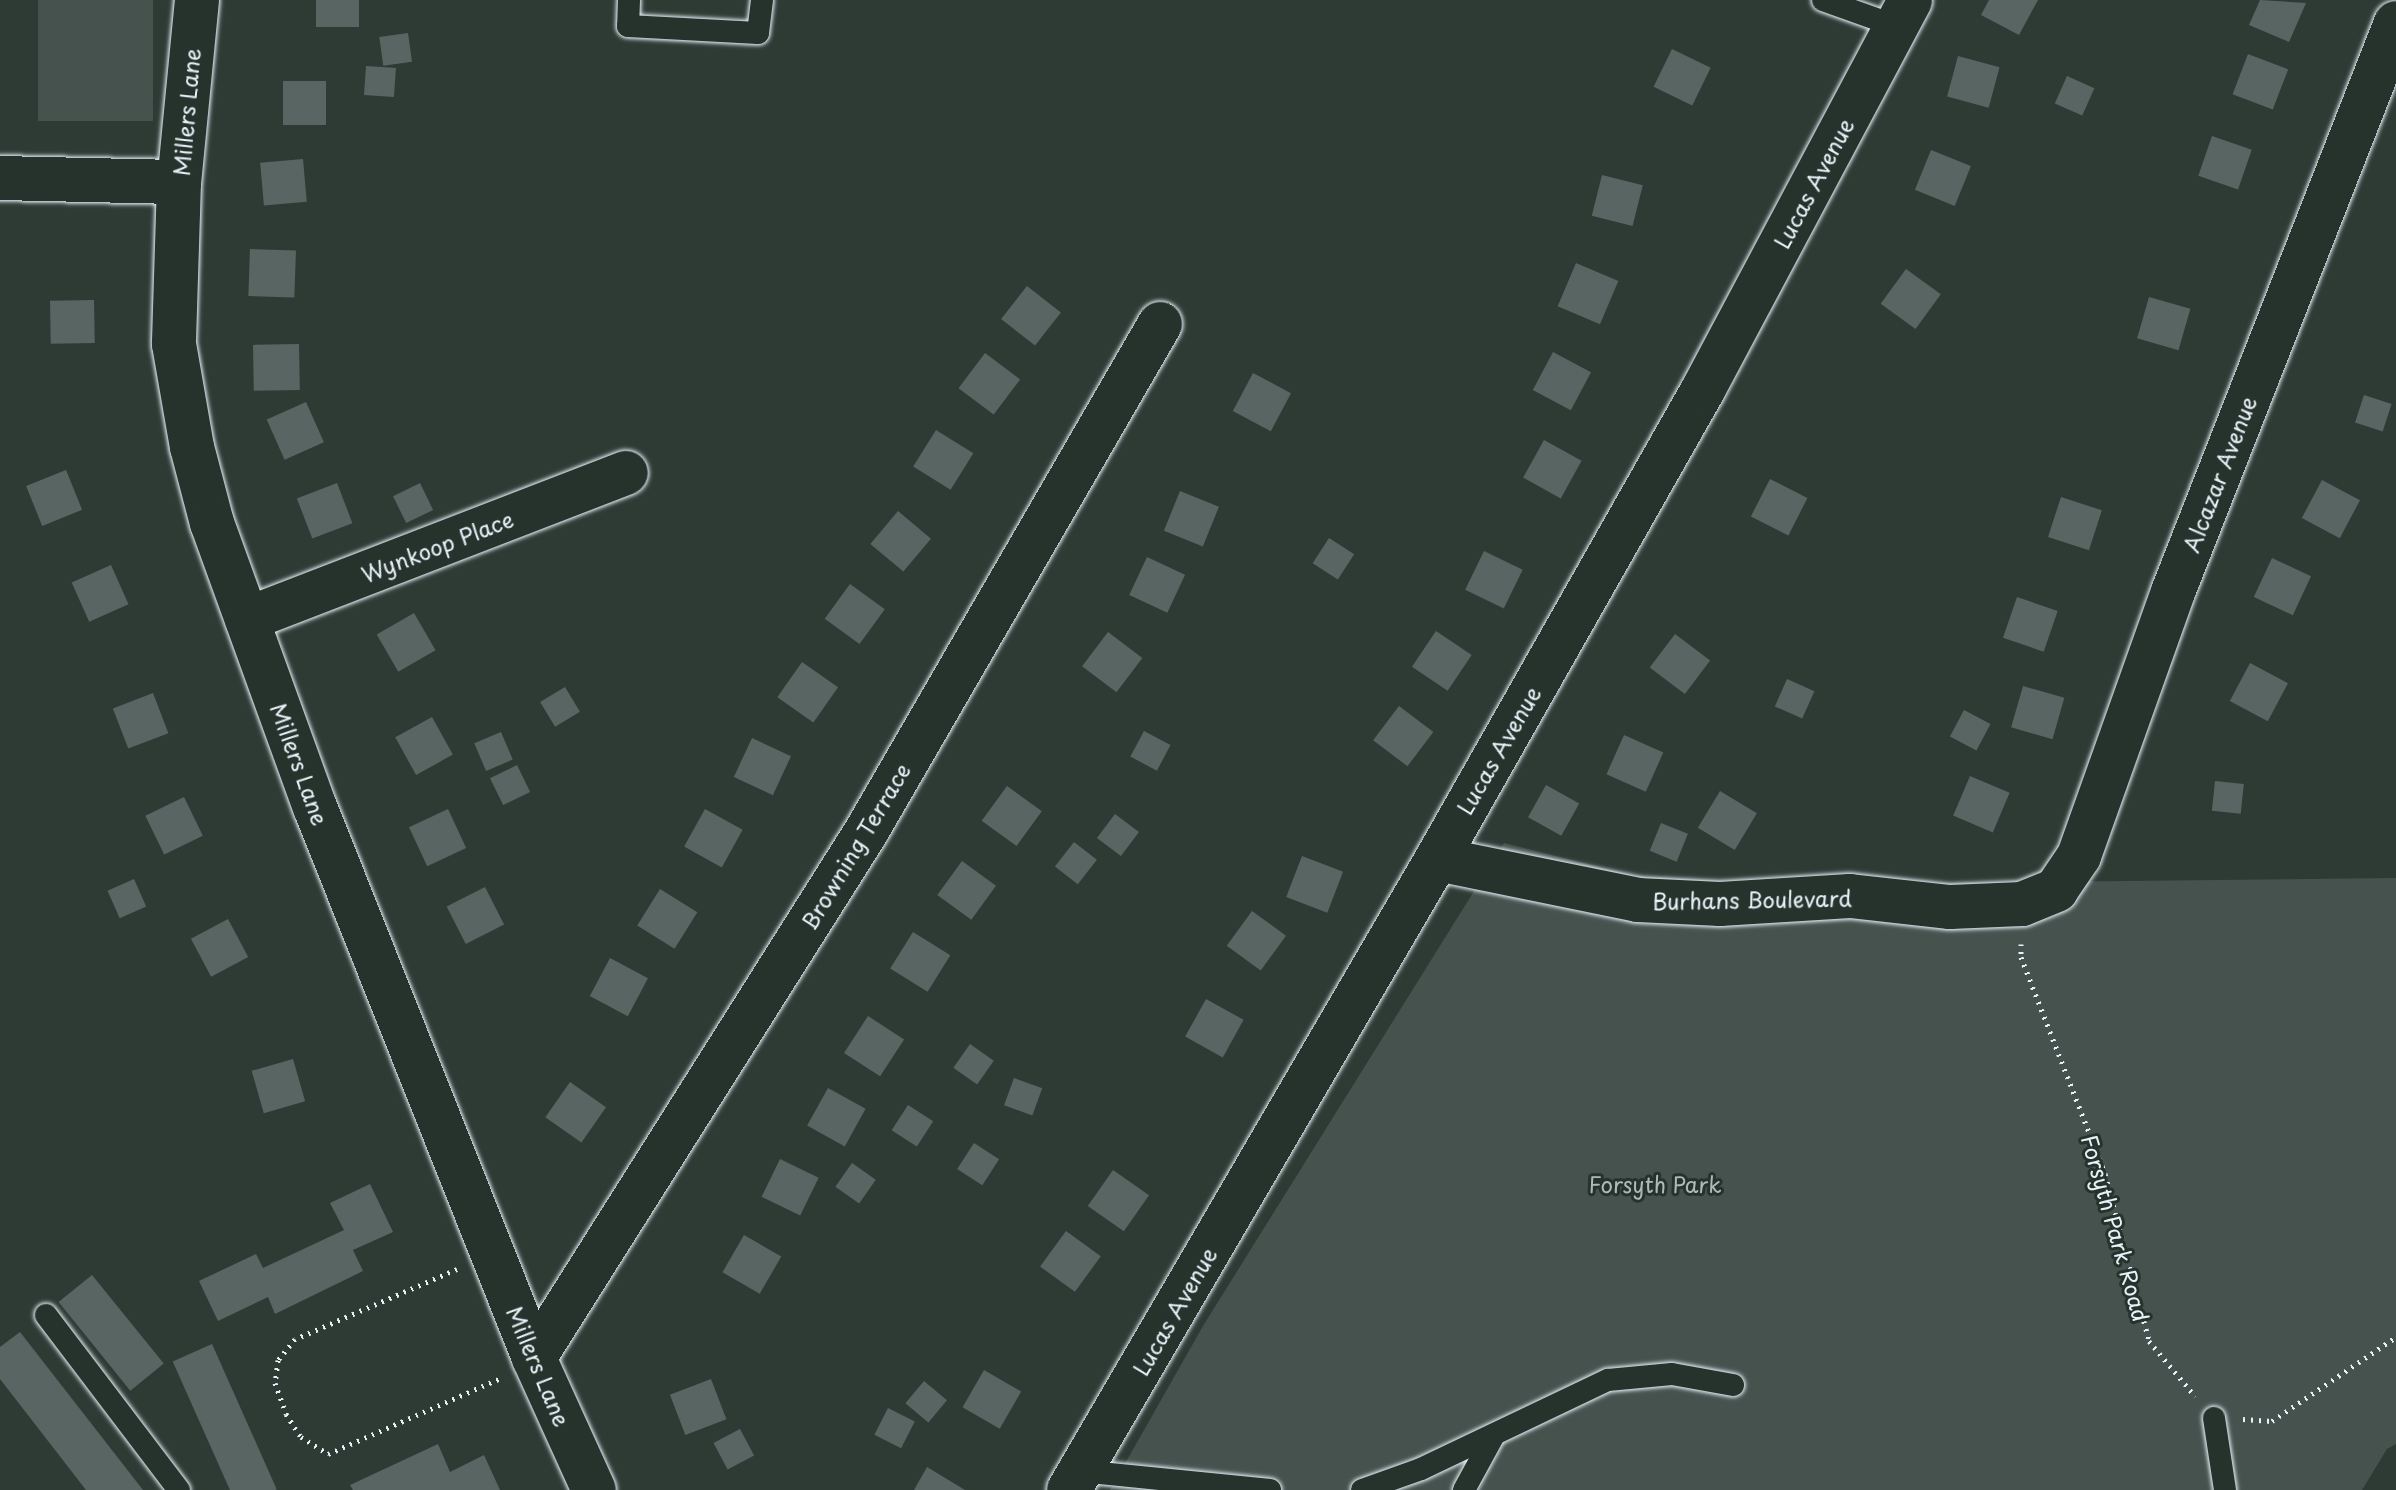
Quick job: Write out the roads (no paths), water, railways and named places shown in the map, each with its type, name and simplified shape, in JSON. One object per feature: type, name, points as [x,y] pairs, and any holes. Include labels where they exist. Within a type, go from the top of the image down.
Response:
[{"type":"street","name":"Millers Lane","points":[[197,0],[179,182],[174,344],[192,447],[212,523],[519,1368],[594,1490]]},
{"type":"street","name":"Lucas Avenue","points":[[1075,1481],[1437,859],[1704,388],[1903,13]]},
{"type":"street","name":"Alcazar Avenue","points":[[2022,904],[2056,890],[2079,856],[2173,592],[2396,23]]},
{"type":"street","points":[[0,178],[179,182]]},
{"type":"street","name":"Browning Terrace","points":[[519,1368],[866,832],[1160,324]]},
{"type":"street","name":"Wynkoop Place","points":[[247,619],[626,473]]},
{"type":"street","name":"Burhans Boulevard","points":[[1437,859],[1638,900],[1720,904],[1850,896],[1950,907],[2022,904]]},
{"type":"lane","points":[[629,0],[628,26],[758,33],[762,0]]},
{"type":"lane","points":[[1823,0],[1903,13]]},
{"type":"lane","points":[[46,1315],[179,1490]]},
{"type":"lane","points":[[1362,1490],[1421,1469],[1608,1380],[1672,1374],[1733,1385]]},
{"type":"lane","points":[[2214,1418],[2225,1490]]},
{"type":"lane","points":[[1464,1490],[1494,1435]]},
{"type":"lane","points":[[1075,1481],[1270,1490]]},
{"type":"park label","name":"Forsyth Park","points":[[1655,1184]]}]
